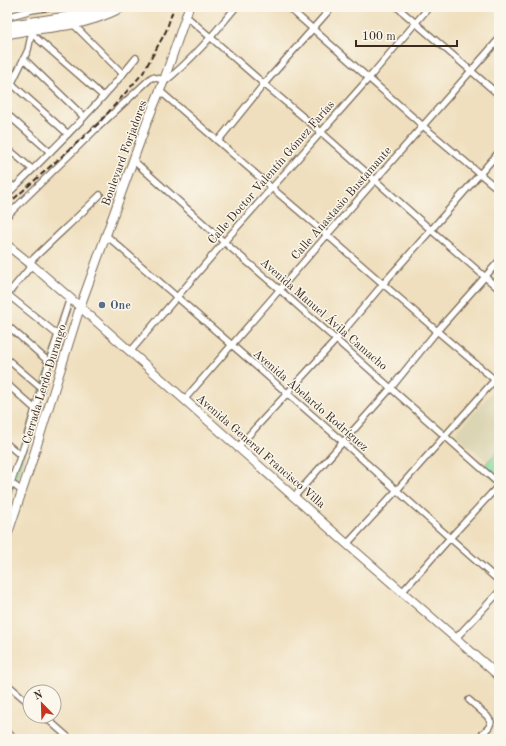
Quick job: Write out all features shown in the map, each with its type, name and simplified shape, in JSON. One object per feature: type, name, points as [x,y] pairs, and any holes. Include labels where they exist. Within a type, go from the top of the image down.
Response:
[{"type":"main road","points":[[7,26],[74,15],[103,7]]},
{"type":"main road","points":[[7,34],[32,32],[95,19],[122,7]]},
{"type":"main road","name":"Boulevard Forjadores","points":[[80,307],[189,7]]},
{"type":"main road","name":"Avenida General Francisco Villa","points":[[7,245],[70,298],[347,544],[403,591],[499,676]]},
{"type":"main road","points":[[70,298],[86,293]]},
{"type":"main road","name":"Cerrada Lerdo Durango","points":[[7,536],[80,307]]},
{"type":"street","points":[[7,17],[33,9],[52,7]]},
{"type":"street","points":[[162,84],[182,68],[236,7]]},
{"type":"street","points":[[288,7],[423,126],[499,190]]},
{"type":"street","points":[[218,141],[264,84],[332,7]]},
{"type":"street","points":[[398,7],[499,95]]},
{"type":"street","name":"Calle Doctor Valentín Gómez Farías","points":[[130,352],[429,7]]},
{"type":"street","points":[[186,16],[321,132],[499,289]]},
{"type":"street","points":[[73,24],[123,74]]},
{"type":"street","points":[[7,93],[28,50],[32,32],[103,96]]},
{"type":"street","name":"Calle Anastasio Bustamante","points":[[184,400],[499,39]]},
{"type":"street","points":[[7,195],[68,134],[136,58]]},
{"type":"street","points":[[24,59],[84,117]]},
{"type":"street","points":[[7,216],[152,77],[162,84],[218,141],[437,332],[497,377],[445,437],[347,544]]},
{"type":"street","points":[[11,84],[68,134]]},
{"type":"street","points":[[7,114],[50,152]]},
{"type":"street","points":[[7,148],[32,169]]},
{"type":"street","points":[[238,447],[336,340],[499,152]]},
{"type":"street","name":"Avenida Manuel Ávila Camacho","points":[[134,161],[499,485]]},
{"type":"street","points":[[7,181],[14,188]]},
{"type":"street","points":[[58,335],[7,294],[47,245],[100,195]]},
{"type":"street","name":"Avenida Abelardo Rodríguez","points":[[107,236],[343,442],[499,581]]},
{"type":"street","points":[[294,497],[499,261]]},
{"type":"street","points":[[7,494],[9,481],[26,440],[70,298]]},
{"type":"street","points":[[7,325],[49,362]]},
{"type":"street","points":[[7,359],[41,388]]},
{"type":"street","points":[[7,384],[35,409]]},
{"type":"street","points":[[7,444],[20,455]]},
{"type":"street","points":[[9,481],[22,491]]},
{"type":"street","points":[[403,591],[499,485]]},
{"type":"street","points":[[456,638],[499,592]]},
{"type":"street","points":[[7,684],[22,697]]},
{"type":"street","points":[[469,700],[487,716],[491,722],[478,739]]},
{"type":"street","points":[[53,724],[70,739]]},
{"type":"street","points":[[7,732],[15,739]]},
{"type":"street","points":[[483,733],[490,739]]},
{"type":"shaded area","points":[[498,386],[499,450],[488,462],[455,434]]},
{"type":"green space","points":[[67,310],[70,312],[7,506],[7,492]]},
{"type":"green space","points":[[499,450],[499,484],[482,468]]},
{"type":"railway","points":[[7,205],[98,124],[143,73],[166,31],[174,7]]},
{"type":"place","name":"One","points":[[102,305]]}]
